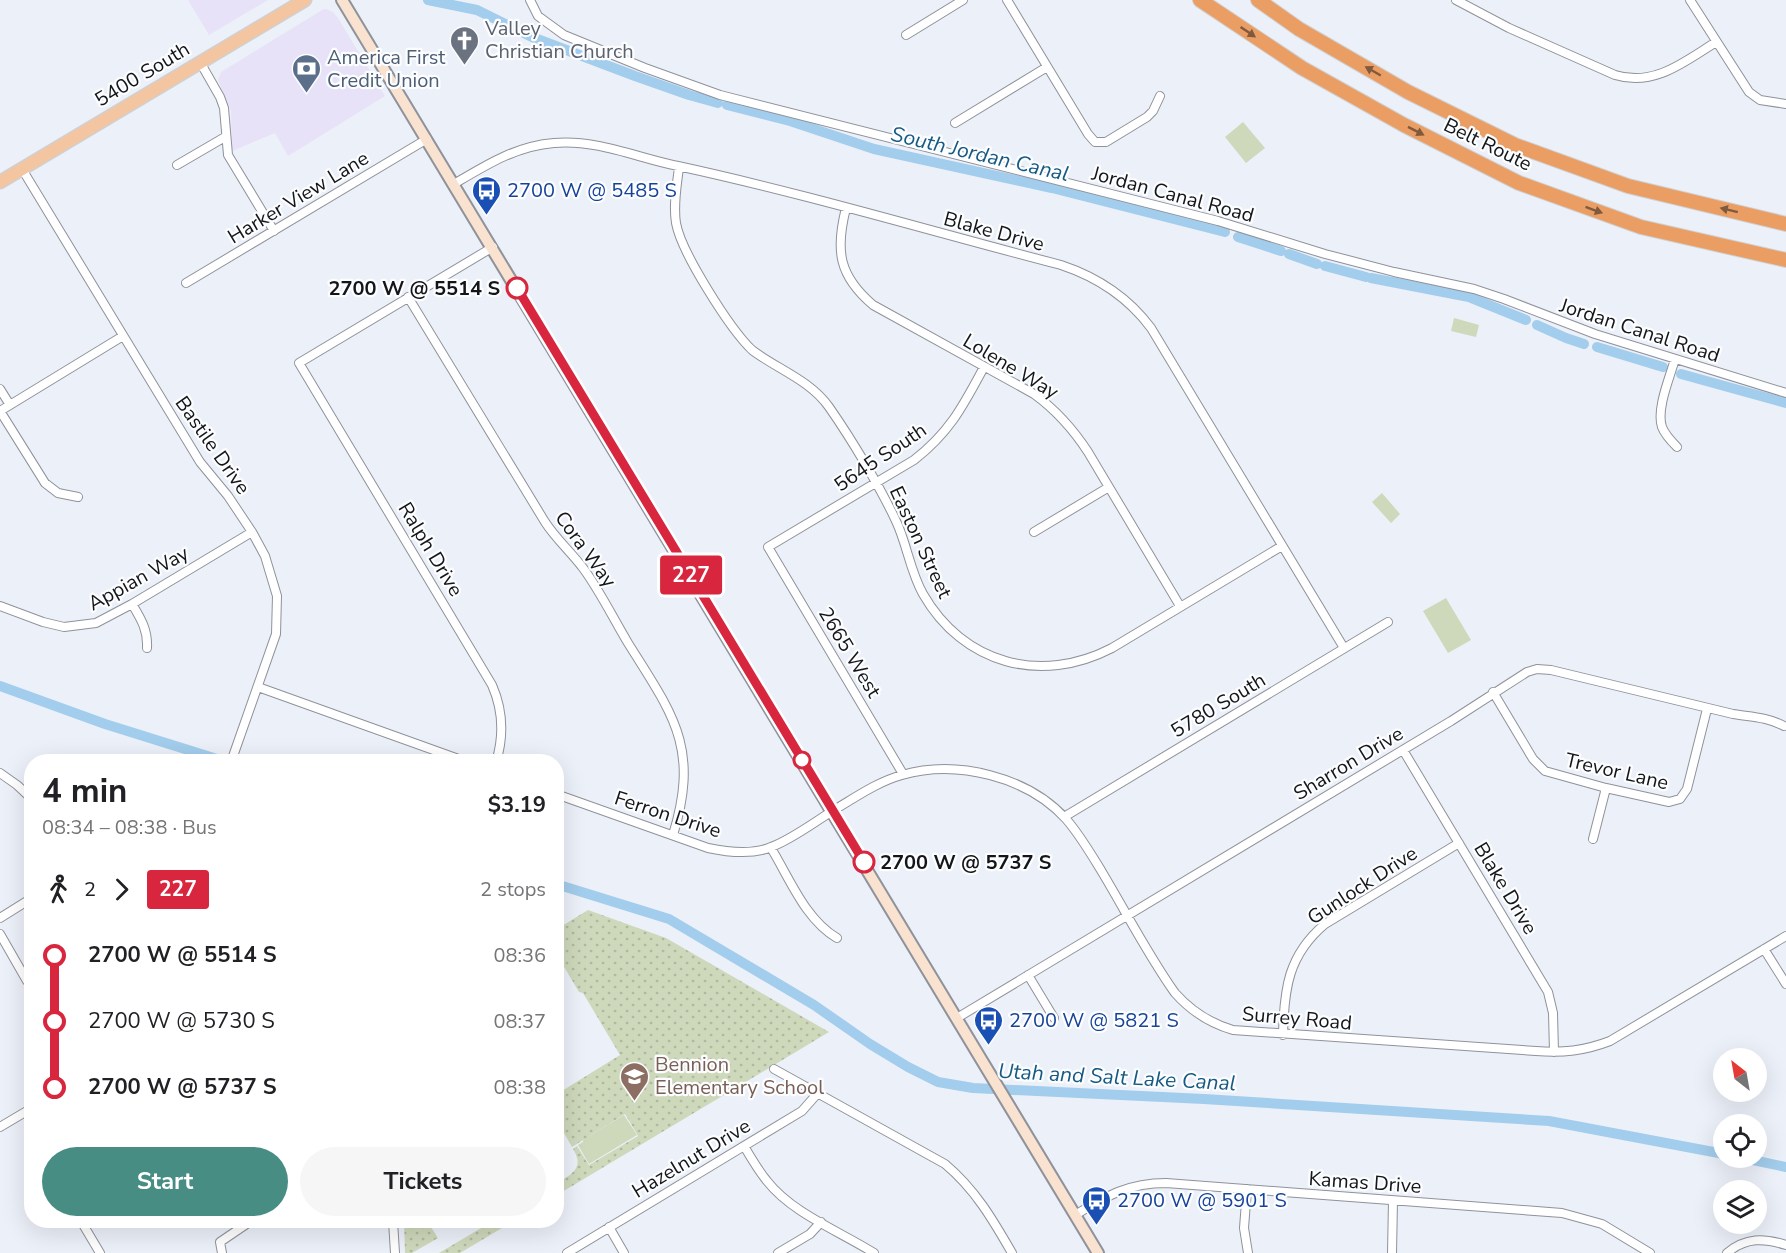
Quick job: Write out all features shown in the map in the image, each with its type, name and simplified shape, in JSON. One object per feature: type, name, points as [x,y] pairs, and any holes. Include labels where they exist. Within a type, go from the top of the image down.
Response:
[{"type":"highway","name":"Belt Route","points":[[1200,0],[1302,68],[1404,125],[1519,183],[1641,227],[1786,260]]},
{"type":"highway","name":"Belt Route","points":[[1258,0],[1299,29],[1408,92],[1515,145],[1628,186],[1786,224]]},
{"type":"main road","name":"5400 South","points":[[0,182],[305,0]]},
{"type":"main road","points":[[342,0],[1098,1253]]},
{"type":"street","name":"Jordan Canal Road","points":[[530,0],[538,16],[564,34],[654,72],[720,95],[1218,221],[1325,254],[1504,298],[1577,328],[1786,393]]},
{"type":"street","points":[[906,35],[963,0]]},
{"type":"street","points":[[1007,0],[1088,134],[1098,143],[1106,142],[1147,117],[1153,111],[1160,96]]},
{"type":"street","points":[[1456,0],[1509,28],[1615,75],[1631,79],[1651,78],[1663,74],[1716,42]]},
{"type":"street","points":[[1690,0],[1742,83],[1754,97],[1772,103],[1786,104]]},
{"type":"street","points":[[200,63],[220,97],[231,162],[274,231]]},
{"type":"street","points":[[955,123],[1047,67]]},
{"type":"street","points":[[177,165],[225,137]]},
{"type":"street","name":"Harker View Lane","points":[[186,284],[427,139]]},
{"type":"street","name":"Blake Drive","points":[[454,184],[510,153],[529,146],[556,142],[593,145],[846,208],[1061,265],[1092,277],[1110,288],[1137,311],[1151,328],[1344,648]]},
{"type":"street","name":"Easton Street","points":[[679,167],[674,207],[676,225],[689,256],[724,314],[744,343],[752,350],[801,380],[821,397],[875,483],[897,523],[919,585],[934,610],[962,639],[981,651],[1001,660],[1036,667],[1055,666],[1089,658],[1112,648],[1282,546]]},
{"type":"street","name":"Bastile Drive","points":[[22,169],[200,462],[228,496],[266,556],[277,596],[276,634],[234,754]]},
{"type":"street","name":"Lolene Way","points":[[846,208],[839,244],[840,254],[846,273],[861,295],[873,305],[1034,394],[1055,411],[1074,431],[1180,606]]},
{"type":"street","points":[[408,297],[493,247]]},
{"type":"street","name":"Ralph Drive","points":[[408,297],[299,363],[492,685],[499,701],[502,729],[497,754]]},
{"type":"street","name":"Cora Way","points":[[408,297],[545,522],[559,542],[587,573],[668,710],[680,739],[684,768],[682,805],[673,835]]},
{"type":"street","points":[[78,497],[58,493],[45,483],[0,411],[123,336]]},
{"type":"street","points":[[1675,359],[1660,418],[1664,432],[1677,447]]},
{"type":"street","name":"5645 South","points":[[768,547],[914,460],[940,438],[963,406],[984,367]]},
{"type":"street","points":[[0,389],[10,405]]},
{"type":"street","points":[[1034,531],[1109,487]]},
{"type":"street","name":"Appian Way","points":[[0,606],[64,627],[96,623],[252,532]]},
{"type":"street","name":"2665 West","points":[[768,547],[903,774]]},
{"type":"street","points":[[132,604],[143,623],[147,635],[147,648]]},
{"type":"street","name":"5780 South","points":[[1064,817],[1388,622]]},
{"type":"street","name":"Sharron Drive","points":[[957,1018],[1403,750],[1527,672],[1543,669],[1707,709],[1761,717],[1784,726]]},
{"type":"street","points":[[258,687],[445,754]]},
{"type":"street","name":"Trevor Lane","points":[[1493,692],[1536,764],[1551,773],[1669,802],[1680,799],[1687,789],[1707,709]]},
{"type":"street","name":"Blake Drive","points":[[1403,750],[1548,992],[1553,1013],[1554,1052]]},
{"type":"street","name":"Surrey Road","points":[[833,811],[869,789],[903,774],[942,768],[980,772],[1018,786],[1042,800],[1064,817],[1083,842],[1171,987],[1183,1002],[1208,1020],[1233,1030],[1574,1052],[1610,1041],[1786,936]]},
{"type":"street","points":[[0,773],[24,791]]},
{"type":"street","points":[[1593,839],[1606,788]]},
{"type":"street","name":"Ferron Drive","points":[[564,797],[719,850],[746,851],[771,848],[833,811]]},
{"type":"street","name":"Gunlock Drive","points":[[1283,1035],[1285,993],[1292,968],[1314,933],[1459,843]]},
{"type":"street","points":[[771,848],[814,921],[837,938]]},
{"type":"street","points":[[0,918],[24,903]]},
{"type":"street","points":[[0,934],[24,976]]},
{"type":"street","points":[[1764,949],[1786,984]]},
{"type":"street","points":[[1028,975],[1054,1018]]},
{"type":"street","points":[[774,1070],[945,1164],[977,1196],[1012,1253]]},
{"type":"street","name":"Hazelnut Drive","points":[[567,1253],[802,1111],[817,1094]]},
{"type":"street","points":[[0,1127],[24,1113]]},
{"type":"street","points":[[744,1146],[766,1181],[793,1205],[874,1253]]},
{"type":"street","name":"Kamas Drive","points":[[1075,1215],[1117,1191],[1139,1184],[1166,1183],[1563,1213],[1602,1224],[1650,1253]]},
{"type":"street","points":[[1247,1189],[1244,1228],[1248,1253]]},
{"type":"street","points":[[1392,1253],[1393,1200]]},
{"type":"street","points":[[778,1253],[810,1234],[821,1222]]},
{"type":"street","points":[[609,1227],[624,1253]]},
{"type":"street","points":[[85,1228],[100,1253]]},
{"type":"street","points":[[222,1253],[220,1242],[241,1228]]},
{"type":"street","points":[[393,1228],[394,1253]]},
{"type":"street","points":[[1727,1253],[1751,1240],[1770,1240],[1786,1245]]},
{"type":"shaded area","points":[[188,0],[268,0],[209,35]]},
{"type":"shaded area","points":[[326,9],[338,18],[385,96],[288,156],[275,133],[232,151],[231,111],[218,80],[221,72]]},
{"type":"green space","points":[[1243,122],[1265,148],[1246,163],[1225,137]]},
{"type":"green space","points":[[1454,318],[1479,325],[1476,337],[1451,331]]},
{"type":"green space","points":[[1382,493],[1400,514],[1391,523],[1372,502]]},
{"type":"green space","points":[[1446,598],[1471,640],[1448,653],[1423,611]]},
{"type":"green space","name":"Bennion Elementary School","points":[[588,910],[666,938],[829,1032],[564,1191],[564,1178],[577,1166],[578,1161],[573,1149],[577,1146],[589,1165],[638,1136],[625,1114],[572,1147],[564,1133],[564,1090],[620,1055],[583,993],[579,992],[564,967],[564,925]]},
{"type":"green space","points":[[624,1115],[637,1135],[589,1164],[578,1145]]},
{"type":"green space","points":[[404,1228],[432,1228],[438,1238],[412,1253],[405,1253]]},
{"type":"green space","points":[[481,1228],[502,1228],[460,1253],[439,1253]]},
{"type":"waterway","name":"South Jordan Canal","points":[[428,0],[477,10],[532,37],[635,76],[718,103]]},
{"type":"waterway","name":"South Jordan Canal","points":[[727,105],[790,121],[874,149],[1052,188],[1225,232]]},
{"type":"waterway","name":"South Jordan Canal","points":[[1238,237],[1281,251]]},
{"type":"waterway","name":"South Jordan Canal","points":[[1289,254],[1317,264]]},
{"type":"waterway","name":"South Jordan Canal","points":[[1325,266],[1366,277]]},
{"type":"waterway","name":"South Jordan Canal","points":[[1371,278],[1469,297],[1526,320]]},
{"type":"waterway","name":"South Jordan Canal","points":[[1537,325],[1584,344]]},
{"type":"waterway","name":"South Jordan Canal","points":[[1597,347],[1663,367]]},
{"type":"waterway","name":"South Jordan Canal","points":[[1681,374],[1786,403]]},
{"type":"waterway","name":"Utah and Salt Lake Canal","points":[[0,686],[105,724],[201,754]]},
{"type":"waterway","name":"Utah and Salt Lake Canal","points":[[564,886],[669,919],[814,1005],[870,1044],[938,1082],[973,1088],[1204,1099],[1549,1121],[1713,1152]]},
{"type":"waterway","name":"Utah and Salt Lake Canal","points":[[1767,1163],[1786,1167]]},
{"type":"bus line","name":"227","points":[[517,288],[864,862]]},
{"type":"place","name":"Valley Christian Church","points":[[464,66]]},
{"type":"place","name":"America First Credit Union","points":[[306,94]]},
{"type":"place","name":"2700 W @ 5485 S","points":[[486,216]]},
{"type":"place","name":"2700 W @ 5514 S","points":[[517,288]]},
{"type":"place","name":"2700 W @ 5737 S","points":[[864,862]]},
{"type":"place","name":"2700 W @ 5821 S","points":[[988,1046]]},
{"type":"place","name":"Bennion Elementary School","points":[[634,1102]]},
{"type":"place","name":"2700 W @ 5901 S","points":[[1096,1226]]}]
